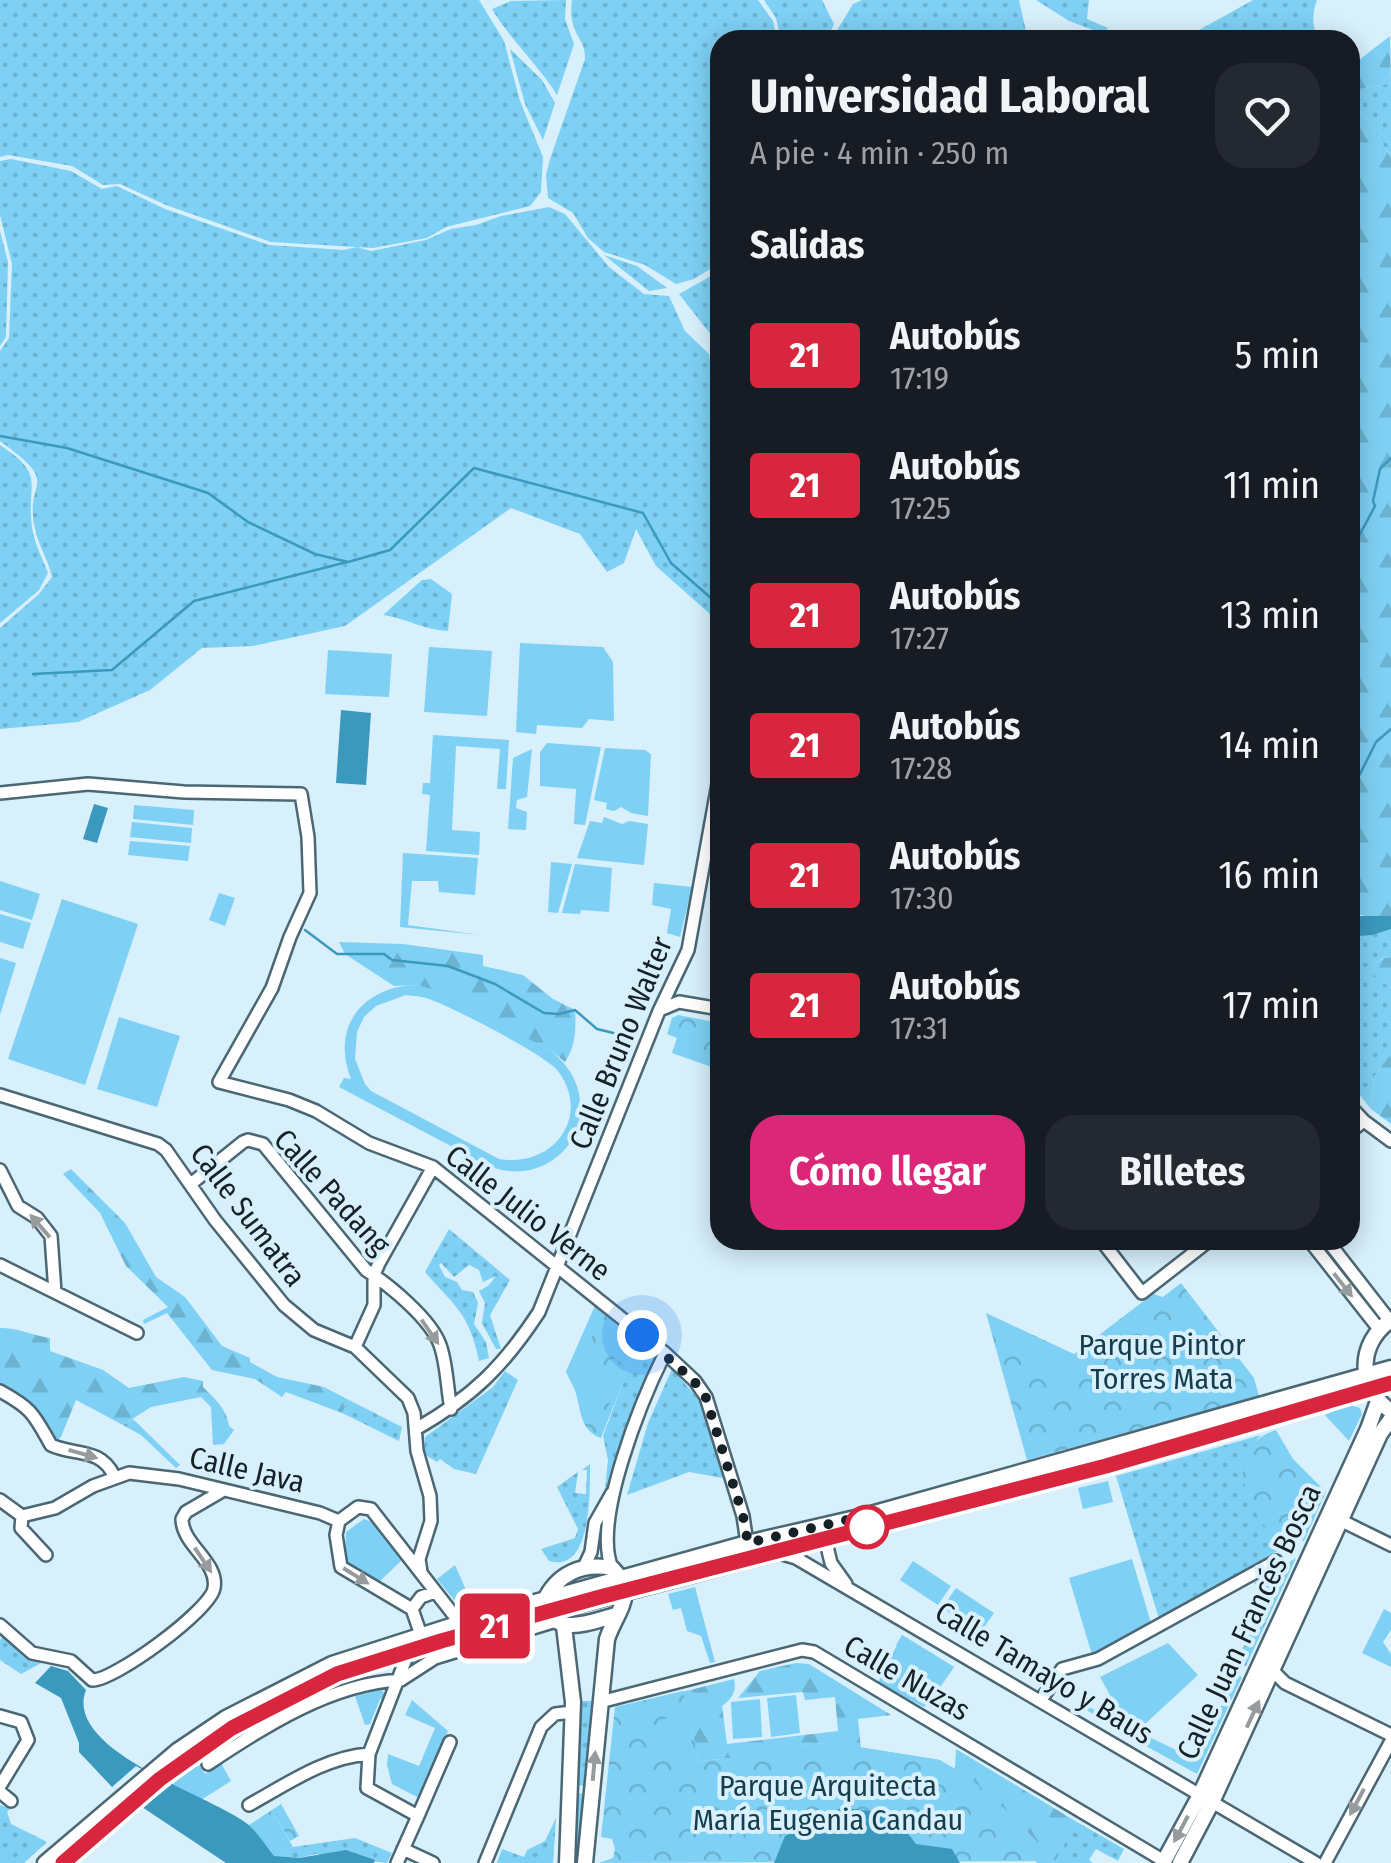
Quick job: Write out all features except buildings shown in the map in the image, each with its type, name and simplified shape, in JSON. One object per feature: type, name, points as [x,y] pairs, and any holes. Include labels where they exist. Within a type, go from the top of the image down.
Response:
[{"type":"main road","name":"Calle Juan Francés Bosca","points":[[1184,1861],[1206,1799],[1368,1429],[1371,1388],[1366,1352],[1387,1323]]},
{"type":"main road","points":[[1371,1388],[1391,1368]]},
{"type":"main road","points":[[566,1863],[573,1712],[553,1615],[556,1580],[584,1568],[620,1579],[775,1552],[1391,1382]]},
{"type":"main road","points":[[1371,1388],[1391,1415]]},
{"type":"main road","name":"Calle Juan Francés Bosca","points":[[1163,1862],[1206,1799],[1273,1671],[1391,1415]]},
{"type":"main road","points":[[44,1863],[155,1776],[232,1728],[337,1674],[553,1615],[620,1579],[748,1543],[825,1538]]},
{"type":"main road","points":[[584,1863],[608,1639],[623,1606],[620,1579]]},
{"type":"main road","points":[[422,1648],[460,1624],[553,1615],[578,1627],[616,1615]]},
{"type":"main road","points":[[63,1863],[128,1798]]},
{"type":"street","name":"Calle Julio Verne","points":[[0,793],[88,784],[184,792],[301,794],[308,837],[310,893],[261,1011],[219,1082],[289,1100],[369,1143],[433,1167],[664,1353],[706,1398],[748,1543]]},
{"type":"street","name":"Calle Bruno Walter","points":[[416,1430],[451,1409],[491,1377],[539,1312],[688,950],[710,828]]},
{"type":"street","points":[[674,985],[679,1002]]},
{"type":"street","points":[[660,1011],[679,1002],[710,1008]]},
{"type":"street","name":"Calle Sumatra","points":[[0,1094],[158,1144],[173,1157],[215,1220],[284,1305],[314,1330],[355,1348],[408,1398],[416,1430],[416,1451],[430,1496],[431,1520],[419,1558],[421,1572]]},
{"type":"street","points":[[1360,1117],[1391,1141]]},
{"type":"street","points":[[1360,1124],[1364,1121]]},
{"type":"street","name":"Calle Padang","points":[[192,1183],[248,1140],[263,1144],[374,1276],[374,1305],[355,1348]]},
{"type":"street","points":[[433,1167],[374,1276],[386,1282],[440,1345],[451,1409]]},
{"type":"street","points":[[0,1170],[18,1206],[37,1218],[51,1236],[55,1292]]},
{"type":"street","points":[[1109,1250],[1142,1292],[1197,1250]]},
{"type":"street","points":[[1318,1250],[1387,1323]]},
{"type":"street","points":[[1333,1250],[1387,1323]]},
{"type":"street","points":[[0,1265],[137,1333]]},
{"type":"street","points":[[620,1579],[606,1554],[614,1492],[638,1414],[664,1353]]},
{"type":"street","points":[[0,1391],[39,1419],[51,1445],[93,1455],[114,1476]]},
{"type":"street","name":"Calle Java","points":[[22,1516],[54,1508],[114,1476],[149,1474],[320,1513],[339,1521],[336,1535],[341,1567],[412,1609]]},
{"type":"street","points":[[0,1625],[32,1653],[71,1660],[92,1680],[104,1679],[150,1650],[210,1597],[215,1583],[212,1574],[186,1537],[182,1519],[186,1512],[222,1491]]},
{"type":"street","points":[[584,1568],[591,1552],[594,1523],[614,1492]]},
{"type":"street","points":[[0,1500],[22,1516],[21,1528],[46,1555]]},
{"type":"street","points":[[339,1521],[358,1507],[371,1509],[460,1624]]},
{"type":"street","points":[[1342,1520],[1391,1545]]},
{"type":"street","points":[[796,1558],[814,1558],[825,1538]]},
{"type":"street","points":[[825,1538],[831,1563],[849,1587]]},
{"type":"street","points":[[401,1546],[408,1550],[423,1540]]},
{"type":"street","name":"Calle Tamayo y Baus","points":[[775,1552],[796,1558],[849,1587],[1316,1863]]},
{"type":"street","points":[[1041,1700],[1062,1669],[1098,1659],[1276,1561]]},
{"type":"street","points":[[418,1816],[367,1788],[369,1754],[400,1680],[422,1648],[412,1609],[421,1598],[435,1592]]},
{"type":"street","points":[[400,1680],[422,1648]]},
{"type":"street","name":"Calle Nuzas","points":[[600,1702],[802,1650],[814,1652],[1163,1862]]},
{"type":"street","points":[[1273,1671],[1285,1683],[1391,1738],[1325,1863]]},
{"type":"street","points":[[208,1764],[252,1735],[318,1702],[380,1681],[400,1680]]},
{"type":"street","points":[[485,1863],[540,1727],[555,1714],[573,1712]]},
{"type":"street","points":[[0,1716],[21,1722],[28,1740],[0,1789],[11,1801]]},
{"type":"street","points":[[397,1863],[450,1742]]},
{"type":"street","points":[[249,1805],[323,1765],[347,1756],[369,1754]]},
{"type":"street","points":[[403,1849],[432,1863]]},
{"type":"green space","points":[[0,0],[479,0],[504,41],[520,101],[543,157],[541,192],[530,206],[446,227],[427,238],[373,248],[271,242],[166,205],[120,184],[103,185],[72,166],[0,157]]},
{"type":"green space","points":[[566,0],[565,19],[574,44],[557,95],[492,9],[511,1]]},
{"type":"green space","points":[[572,0],[758,0],[773,21],[775,30],[710,30],[710,269],[694,279],[676,284],[645,265],[604,252],[588,238],[573,213],[548,198],[546,175],[550,159],[585,59],[571,12]]},
{"type":"green space","points":[[764,0],[822,0],[834,24],[831,30],[779,30]]},
{"type":"green space","points":[[862,0],[1019,0],[1026,30],[837,30],[853,4]]},
{"type":"green space","points":[[1036,0],[1089,0],[1087,19],[1108,28],[1093,30],[1069,21]]},
{"type":"green space","points":[[1253,0],[1317,0],[1315,30],[1199,30]]},
{"type":"green space","points":[[1390,36],[1391,83],[1360,89],[1360,59]]},
{"type":"green space","points":[[510,49],[542,80],[555,103],[543,140],[525,104]]},
{"type":"green space","points":[[1391,83],[1391,157],[1360,110],[1360,89]]},
{"type":"green space","points":[[1360,110],[1391,157],[1391,916],[1360,914]]},
{"type":"green space","points":[[11,159],[71,171],[102,189],[117,186],[165,209],[269,245],[344,250],[357,247],[371,251],[426,240],[501,216],[549,207],[565,214],[609,267],[644,294],[669,296],[685,331],[709,354],[710,614],[656,566],[636,529],[624,563],[607,572],[580,534],[511,508],[345,626],[253,646],[202,648],[150,690],[78,722],[0,729],[0,628],[39,594],[52,577],[33,515],[36,476],[20,456],[0,441],[0,351],[9,338],[12,264],[0,215],[0,161]]},
{"type":"green space","points":[[0,231],[8,262],[6,337],[0,346]]},
{"type":"green space","points":[[604,255],[637,266],[667,288],[649,291]]},
{"type":"green space","points":[[710,277],[710,334],[679,294]]},
{"type":"green space","points":[[0,445],[29,472],[33,533],[48,573],[39,590],[0,623]]},
{"type":"green space","points":[[431,579],[452,594],[448,631],[383,615],[422,580]]},
{"type":"green space","points":[[520,643],[603,647],[613,662],[614,721],[589,719],[582,728],[537,725],[536,734],[516,732]]},
{"type":"green space","points":[[429,647],[492,651],[487,716],[424,712]]},
{"type":"green space","points":[[328,650],[392,654],[389,697],[325,694]]},
{"type":"green space","points":[[433,735],[509,740],[506,789],[497,789],[500,749],[456,746],[452,830],[480,832],[479,855],[426,851],[430,795],[422,794],[423,783],[430,783]]},
{"type":"green space","points":[[547,743],[601,747],[585,825],[574,824],[576,789],[540,786],[540,752]]},
{"type":"green space","points":[[605,748],[645,750],[651,754],[648,816],[621,807],[614,811],[606,809],[607,803],[594,800]]},
{"type":"green space","points":[[532,749],[527,797],[517,800],[516,808],[527,812],[526,830],[508,829],[513,758]]},
{"type":"green space","points":[[134,805],[194,810],[193,825],[133,819]]},
{"type":"green space","points":[[604,817],[622,824],[648,824],[644,865],[577,858],[590,821],[602,823]]},
{"type":"green space","points":[[132,822],[192,828],[191,843],[130,837]]},
{"type":"green space","points":[[130,841],[190,846],[188,861],[128,855]]},
{"type":"green space","points":[[403,853],[478,858],[475,895],[439,892],[438,881],[412,881],[408,925],[480,935],[400,927]]},
{"type":"green space","points":[[551,862],[572,864],[558,913],[548,912]]},
{"type":"green space","points":[[575,864],[612,868],[609,912],[562,913]]},
{"type":"green space","points":[[0,881],[40,894],[32,920],[0,910]]},
{"type":"green space","points":[[654,883],[692,887],[680,937],[667,933],[671,909],[652,905]]},
{"type":"green space","points":[[219,893],[235,898],[225,926],[209,920]]},
{"type":"green space","points":[[62,899],[138,924],[85,1085],[8,1059]]},
{"type":"green space","points":[[0,914],[31,923],[23,949],[0,942]]},
{"type":"green space","points":[[1391,929],[1391,957],[1367,969],[1391,988],[1391,1053],[1374,1077],[1371,1109],[1360,1095],[1360,936]]},
{"type":"green space","points":[[339,942],[403,944],[483,955],[483,966],[523,975],[553,999],[575,1010],[569,1056],[565,1062],[550,1050],[417,985],[394,986],[345,954]]},
{"type":"green space","points":[[1391,957],[1391,988],[1366,969]]},
{"type":"green space","points":[[0,958],[16,963],[0,1015]]},
{"type":"green space","points":[[417,985],[435,990],[550,1050],[570,1071],[580,1096],[577,1129],[563,1151],[529,1170],[495,1168],[339,1087],[344,1078],[351,1079],[345,1042],[356,1012],[367,1001],[398,987]],"holes":[[[406,995],[429,999],[477,1021],[558,1071],[571,1105],[562,1136],[536,1156],[499,1159],[371,1091],[355,1059],[357,1032],[364,1017],[376,1006]]]},
{"type":"green space","points":[[678,1015],[710,1021],[710,1066],[672,1053],[677,1038],[667,1034],[672,1018]]},
{"type":"green space","points":[[119,1017],[180,1036],[157,1107],[97,1089]]},
{"type":"green space","points":[[1391,1053],[1391,1124],[1371,1109],[1374,1077]]},
{"type":"green space","points":[[71,1169],[125,1223],[156,1277],[185,1297],[222,1346],[250,1358],[250,1362],[277,1377],[324,1387],[349,1400],[342,1413],[286,1392],[282,1397],[255,1379],[212,1370],[167,1313],[144,1324],[143,1320],[168,1307],[126,1266],[100,1213],[63,1174]]},
{"type":"green space","points":[[449,1229],[510,1280],[490,1315],[501,1349],[496,1349],[482,1323],[485,1303],[479,1291],[496,1276],[483,1282],[479,1270],[469,1265],[454,1277],[439,1265],[445,1277],[457,1282],[462,1290],[473,1292],[478,1303],[474,1324],[486,1342],[489,1358],[479,1361],[465,1321],[425,1272]]},
{"type":"green space","name":"Parque Pintor Torres Mata","points":[[1181,1283],[1254,1378],[1259,1396],[1027,1460],[986,1313],[1074,1354],[1153,1294],[1163,1297]]},
{"type":"green space","points":[[595,1306],[642,1348],[628,1369],[601,1438],[586,1427],[566,1372]]},
{"type":"green space","points":[[595,1306],[603,1314],[588,1345],[603,1358],[599,1382],[590,1396],[580,1400],[566,1372]]},
{"type":"green space","points":[[615,1325],[642,1348],[635,1362],[619,1362],[609,1352]]},
{"type":"green space","points":[[0,1328],[50,1338],[50,1351],[103,1370],[129,1388],[184,1377],[203,1381],[203,1387],[219,1404],[234,1430],[224,1444],[213,1445],[211,1407],[201,1397],[151,1407],[123,1425],[76,1400],[61,1437],[54,1443],[35,1408],[0,1388]]},
{"type":"green space","points":[[1027,1333],[1078,1358],[1063,1389],[1043,1380],[1048,1368],[1017,1353]]},
{"type":"green space","points":[[642,1348],[655,1357],[604,1499],[608,1460],[603,1436],[628,1369]]},
{"type":"green space","points":[[612,1365],[627,1373],[614,1405],[596,1398]]},
{"type":"green space","points":[[672,1369],[701,1402],[723,1478],[689,1472],[627,1495],[648,1423]]},
{"type":"green space","points":[[505,1371],[518,1380],[476,1474],[454,1469],[424,1454],[425,1437],[493,1387]]},
{"type":"green space","points":[[349,1400],[402,1427],[399,1441],[342,1413]]},
{"type":"green space","points":[[1350,1405],[1360,1408],[1362,1414],[1349,1441],[1325,1415]]},
{"type":"green space","points":[[133,1419],[180,1465],[176,1468],[141,1435],[123,1425]]},
{"type":"green space","points":[[1276,1430],[1293,1459],[1326,1492],[1304,1541],[1298,1539],[1293,1551],[1264,1525],[1253,1508],[1243,1471],[1246,1454],[1257,1440]]},
{"type":"green space","points":[[1261,1435],[1245,1464],[1247,1494],[1263,1522],[1286,1546],[1159,1619],[1116,1476]]},
{"type":"green space","points":[[590,1464],[586,1528],[581,1543],[574,1555],[563,1562],[549,1561],[541,1549],[575,1538],[578,1529],[557,1487],[578,1472],[575,1493],[586,1494],[587,1470],[582,1470]]},
{"type":"green space","points":[[1108,1481],[1113,1502],[1083,1509],[1078,1488]]},
{"type":"green space","points":[[364,1519],[372,1522],[403,1559],[378,1583],[345,1563],[346,1532]]},
{"type":"green space","points":[[1296,1558],[1246,1666],[1235,1664],[1269,1594],[1254,1583]]},
{"type":"green space","points":[[1132,1559],[1151,1623],[1092,1655],[1069,1578]]},
{"type":"green space","points":[[913,1561],[951,1586],[938,1605],[900,1580]]},
{"type":"green space","points":[[455,1565],[474,1608],[463,1611],[437,1579]]},
{"type":"green space","points":[[695,1587],[715,1662],[710,1663],[701,1636],[687,1631],[681,1608],[673,1610],[668,1594]]},
{"type":"green space","points":[[956,1588],[994,1613],[980,1633],[942,1608]]},
{"type":"green space","points":[[1384,1609],[1391,1613],[1391,1630],[1383,1642],[1391,1654],[1391,1667],[1362,1653]]},
{"type":"green space","points":[[4,1635],[31,1659],[43,1662],[21,1674],[0,1660],[0,1640]]},
{"type":"green space","points":[[902,1635],[954,1667],[924,1707],[878,1683]]},
{"type":"green space","points":[[902,1635],[954,1667],[939,1689],[930,1682],[929,1668],[914,1665],[907,1652],[896,1645]]},
{"type":"green space","points":[[1168,1643],[1198,1675],[1144,1725],[1117,1708],[1100,1677]]},
{"type":"green space","points":[[897,1650],[904,1654],[909,1666],[903,1673],[905,1668],[897,1664],[890,1689],[878,1683]]},
{"type":"green space","points":[[809,1664],[891,1715],[858,1719],[861,1749],[833,1743],[760,1747],[732,1758],[699,1761],[687,1710],[646,1701],[734,1679],[733,1694],[722,1706],[727,1744],[838,1731],[835,1697],[805,1700],[803,1692],[738,1698],[760,1671]]},
{"type":"green space","points":[[1237,1674],[1242,1677],[1197,1774],[1144,1745],[1149,1737],[1195,1759]]},
{"type":"green space","points":[[900,1683],[913,1693],[928,1686],[938,1691],[924,1707],[895,1691]]},
{"type":"green space","points":[[381,1689],[387,1697],[380,1699],[370,1724],[365,1725],[355,1696]]},
{"type":"green space","name":"Parque Arquitecta María Eugenia Candau","points":[[683,1691],[699,1761],[732,1758],[759,1747],[833,1743],[940,1760],[969,1777],[1055,1861],[599,1863],[613,1858],[615,1849],[612,1839],[601,1837],[615,1707]]},
{"type":"green space","points":[[796,1695],[800,1733],[771,1737],[767,1698]]},
{"type":"green space","points":[[760,1699],[762,1737],[733,1739],[731,1702]]},
{"type":"green space","points":[[412,1700],[448,1731],[419,1798],[392,1784],[387,1765],[388,1754],[419,1766],[435,1728],[405,1715]]},
{"type":"green space","points":[[578,1701],[596,1701],[587,1786],[574,1785]]},
{"type":"green space","points":[[1087,1706],[1147,1736],[1143,1742],[1088,1711]]},
{"type":"green space","points":[[685,1714],[695,1756],[668,1763],[658,1720]]},
{"type":"green space","points":[[833,1743],[940,1760],[948,1771],[924,1763],[834,1748],[732,1758],[759,1747]]},
{"type":"green space","points":[[956,1749],[1077,1822],[1055,1861],[1008,1812],[955,1769]]},
{"type":"green space","points":[[221,1763],[231,1781],[201,1800],[171,1785],[198,1764],[205,1774]]},
{"type":"green space","points":[[955,1769],[1008,1812],[1055,1861],[1037,1863],[964,1787]]},
{"type":"green space","points":[[574,1793],[586,1794],[580,1863],[572,1863]]},
{"type":"green space","points":[[281,1804],[299,1836],[290,1841],[276,1817],[258,1828],[274,1857],[249,1825]]},
{"type":"green space","points":[[0,1805],[10,1809],[7,1812],[11,1824],[47,1842],[24,1863],[0,1863]]},
{"type":"green space","points":[[276,1817],[293,1847],[274,1857],[257,1828]]},
{"type":"green space","points":[[556,1818],[553,1863],[497,1863],[502,1849],[524,1857],[527,1850],[545,1841]]},
{"type":"green space","points":[[1077,1822],[1124,1849],[1118,1861],[1096,1849],[1089,1860],[1093,1863],[1053,1863]]},
{"type":"green space","points":[[355,1838],[392,1853],[387,1863],[316,1854],[274,1857],[293,1847]]},
{"type":"shaded area","points":[[341,710],[371,713],[366,785],[336,783]]},
{"type":"shaded area","points":[[94,804],[108,808],[97,843],[83,839]]},
{"type":"shaded area","points":[[1360,916],[1391,916],[1391,929],[1360,936]]},
{"type":"shaded area","points":[[51,1666],[68,1671],[86,1690],[85,1712],[97,1733],[119,1753],[232,1814],[250,1826],[274,1856],[299,1858],[346,1850],[375,1860],[374,1863],[226,1863],[112,1787],[79,1752],[61,1698],[35,1683]]},
{"type":"shaded area","points":[[841,1808],[884,1815],[916,1844],[952,1849],[960,1863],[774,1863],[785,1836]]},
{"type":"pier","points":[[136,1766],[171,1785],[142,1808],[112,1787]]},
{"type":"waterway","points":[[0,436],[67,448],[208,493],[248,522],[315,554],[348,562],[390,550],[474,468],[643,513],[671,563],[710,597]]},
{"type":"waterway","points":[[1360,534],[1375,506],[1380,469],[1391,458]]},
{"type":"waterway","points":[[33,674],[112,670],[194,601],[347,562]]},
{"type":"waterway","points":[[1360,774],[1376,742],[1391,729]]},
{"type":"waterway","points":[[305,930],[337,954],[384,954],[392,960],[448,966],[495,984],[544,1013],[575,1010],[597,1029],[634,1038]]},
{"type":"bus line","name":"21","points":[[63,1863],[160,1779],[232,1728],[337,1674],[600,1597],[1106,1466],[1391,1383]]},
{"type":"route","points":[[642,1335],[694,1381],[706,1398],[748,1543],[864,1516],[867,1527]]}]
